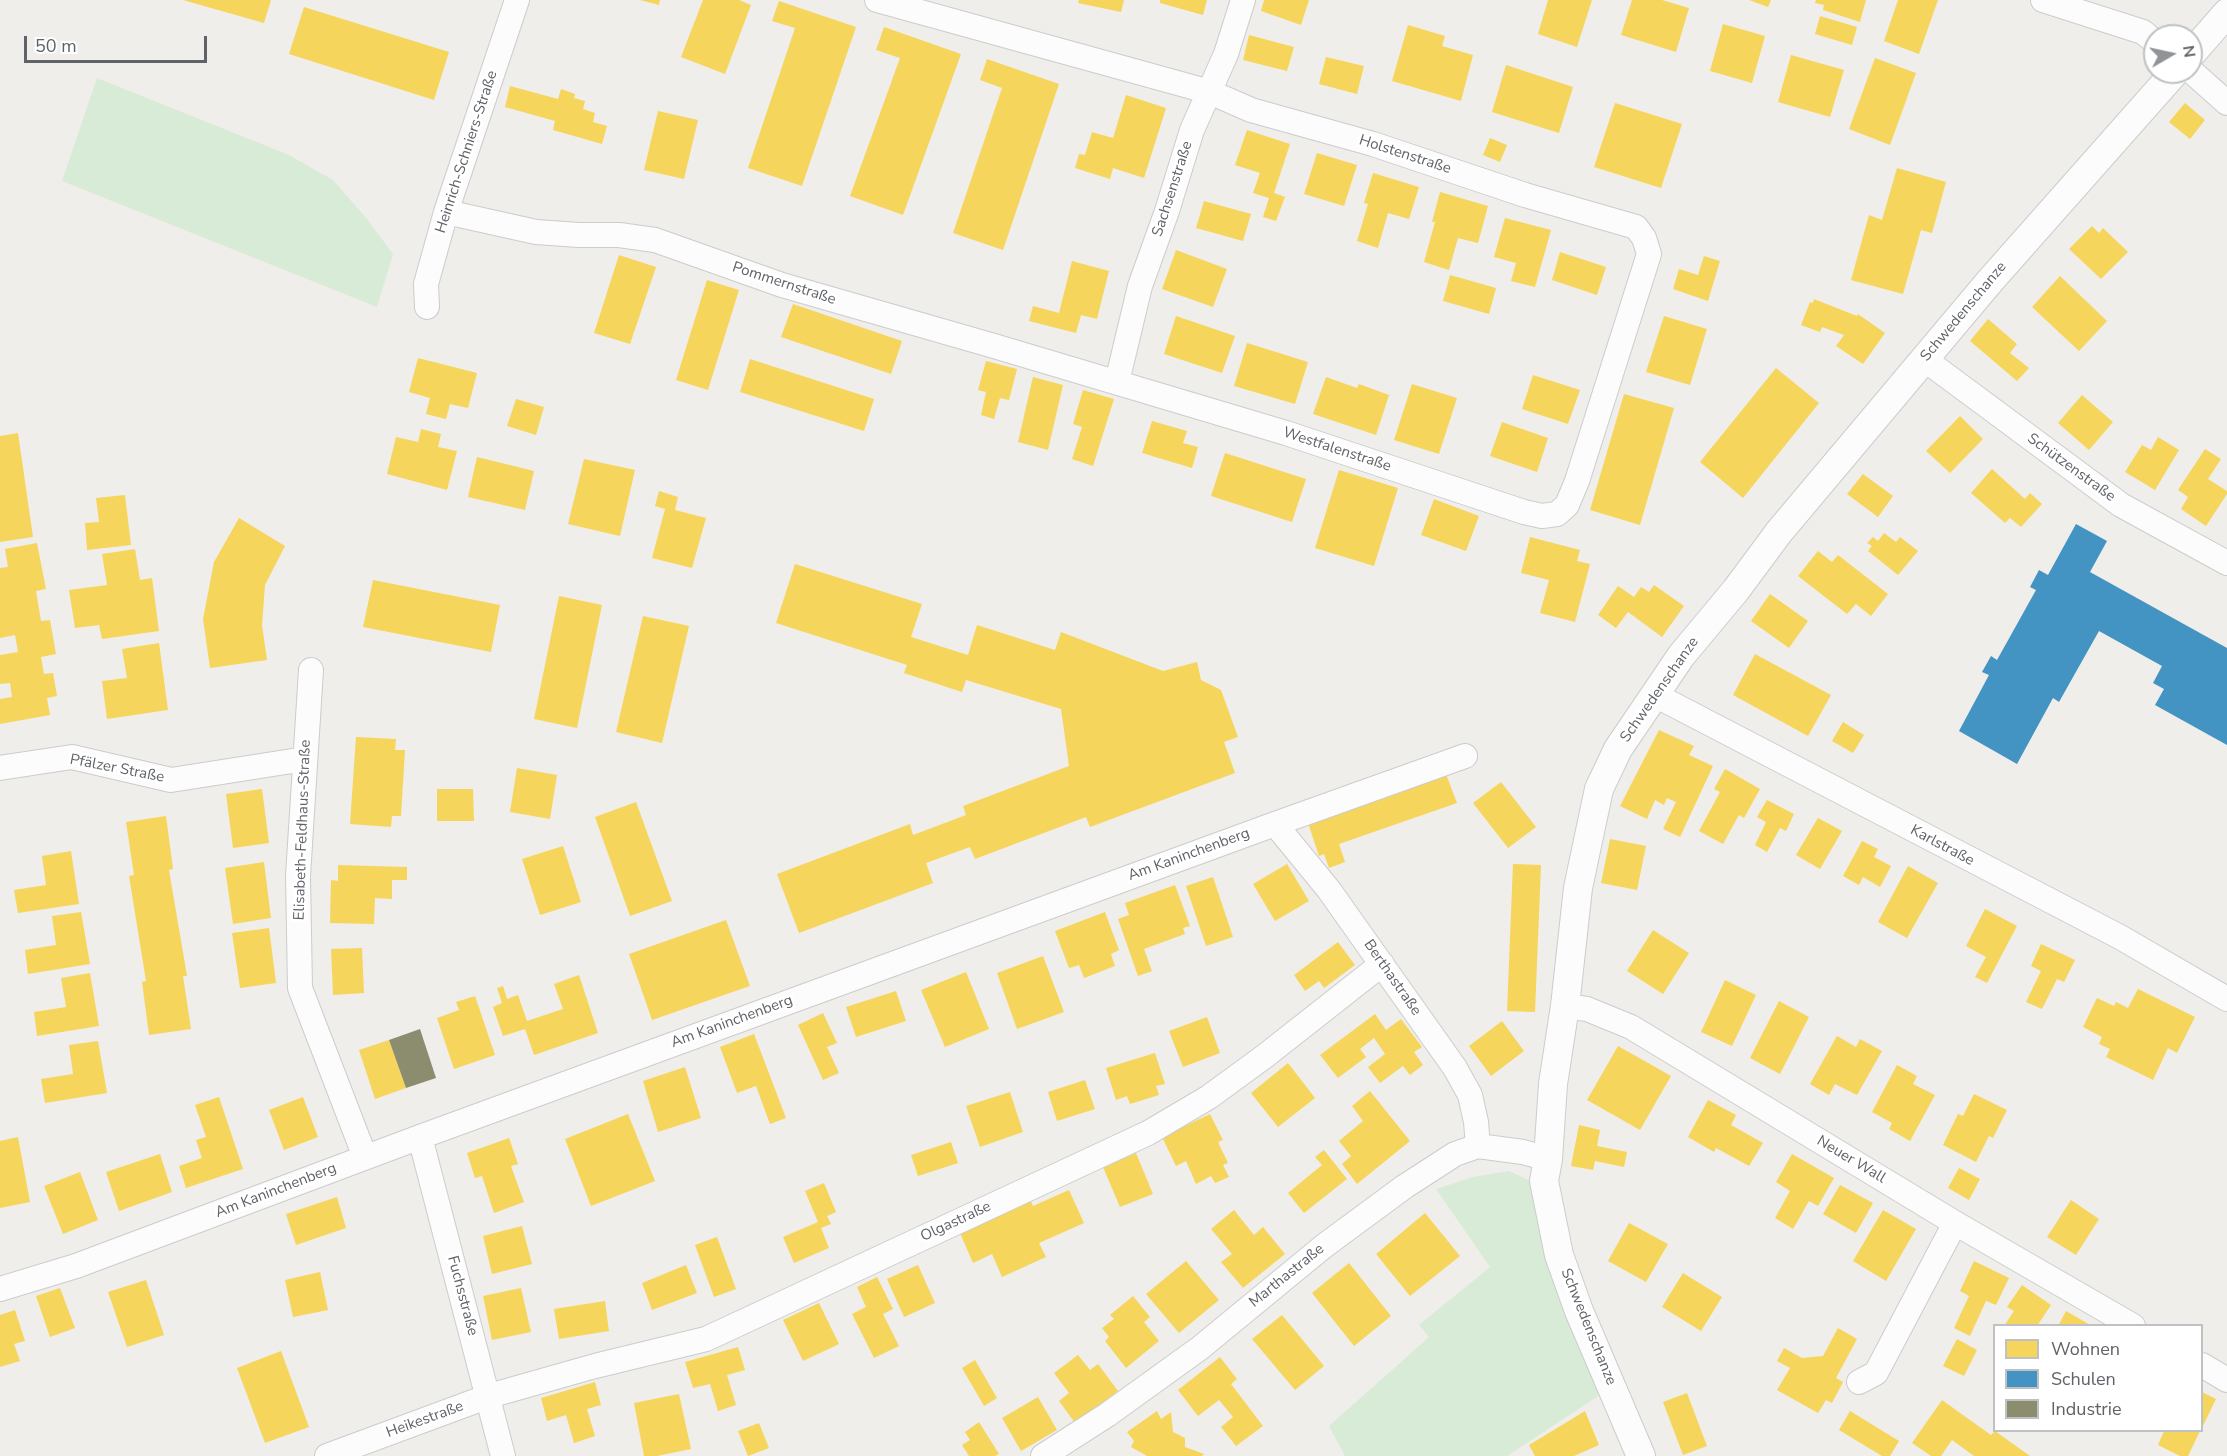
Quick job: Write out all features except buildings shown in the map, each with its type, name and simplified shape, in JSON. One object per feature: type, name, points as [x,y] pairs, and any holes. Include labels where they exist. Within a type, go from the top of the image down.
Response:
[{"type":"street","name":"Heinrich-Schniers-Straße","points":[[427,307],[426,284],[446,212],[517,0]]},
{"type":"street","name":"Holstenstraße","points":[[878,0],[1210,92],[1251,110],[1373,144],[1525,195],[1636,227],[1644,238],[1649,254],[1577,481],[1567,505],[1557,514]]},
{"type":"street","name":"Sachsenstraße","points":[[1117,382],[1140,286],[1167,211],[1192,130],[1226,54],[1243,0]]},
{"type":"street","points":[[2043,0],[2143,32]]},
{"type":"street","points":[[2203,40],[2227,13]]},
{"type":"street","points":[[2203,82],[2227,103]]},
{"type":"street","name":"Schwedenschanze","points":[[1641,1456],[1579,1311],[1560,1255],[1544,1181],[1548,1159],[1553,1084],[1565,1006],[1578,888],[1599,789],[1618,749],[1682,656],[1736,590],[1779,532],[2020,246],[2164,84]]},
{"type":"street","name":"Pommernstraße","points":[[446,212],[536,232],[579,236],[619,235],[655,240],[782,285],[1117,382]]},
{"type":"street","name":"Schützenstraße","points":[[1924,359],[2121,505],[2227,563]]},
{"type":"street","name":"Westfalenstraße","points":[[1117,382],[1287,433],[1524,512],[1542,516],[1557,514]]},
{"type":"street","name":"Elisabeth-Feldhaus-Straße","points":[[311,670],[298,876],[300,988],[365,1157]]},
{"type":"street","name":"Karlstraße","points":[[1655,695],[2120,937],[2227,999]]},
{"type":"street","name":"Am Kaninchenberg","points":[[0,1289],[76,1266],[365,1157],[1465,756]]},
{"type":"street","name":"Pfälzer Straße","points":[[0,768],[72,757],[171,780],[305,759]]},
{"type":"street","name":"Berthastraße","points":[[1275,824],[1329,890],[1455,1068],[1470,1095],[1478,1146]]},
{"type":"street","name":"Olgastraße","points":[[489,1396],[595,1366],[706,1339],[1148,1133],[1209,1097],[1382,964]]},
{"type":"street","name":"Neuer Wall","points":[[1565,1006],[1587,1009],[1631,1027],[1955,1223],[2130,1324]]},
{"type":"street","name":"Fuchsstraße","points":[[420,1137],[503,1456]]},
{"type":"street","name":"Marthastraße","points":[[1043,1456],[1107,1415],[1200,1348],[1324,1246],[1404,1187],[1455,1154],[1478,1146],[1523,1152],[1548,1159]]},
{"type":"street","points":[[1859,1382],[1876,1373],[1955,1223]]},
{"type":"street","points":[[2203,1366],[2227,1380]]},
{"type":"street","name":"Heikestraße","points":[[327,1456],[489,1396]]},
{"type":"green space","points":[[97,78],[289,155],[333,180],[367,219],[393,254],[377,307],[62,181]]},
{"type":"green space","points":[[1509,1171],[1530,1181],[1609,1389],[1507,1456],[1345,1456],[1329,1426],[1429,1337],[1419,1325],[1490,1267],[1436,1189],[1473,1177]]}]
